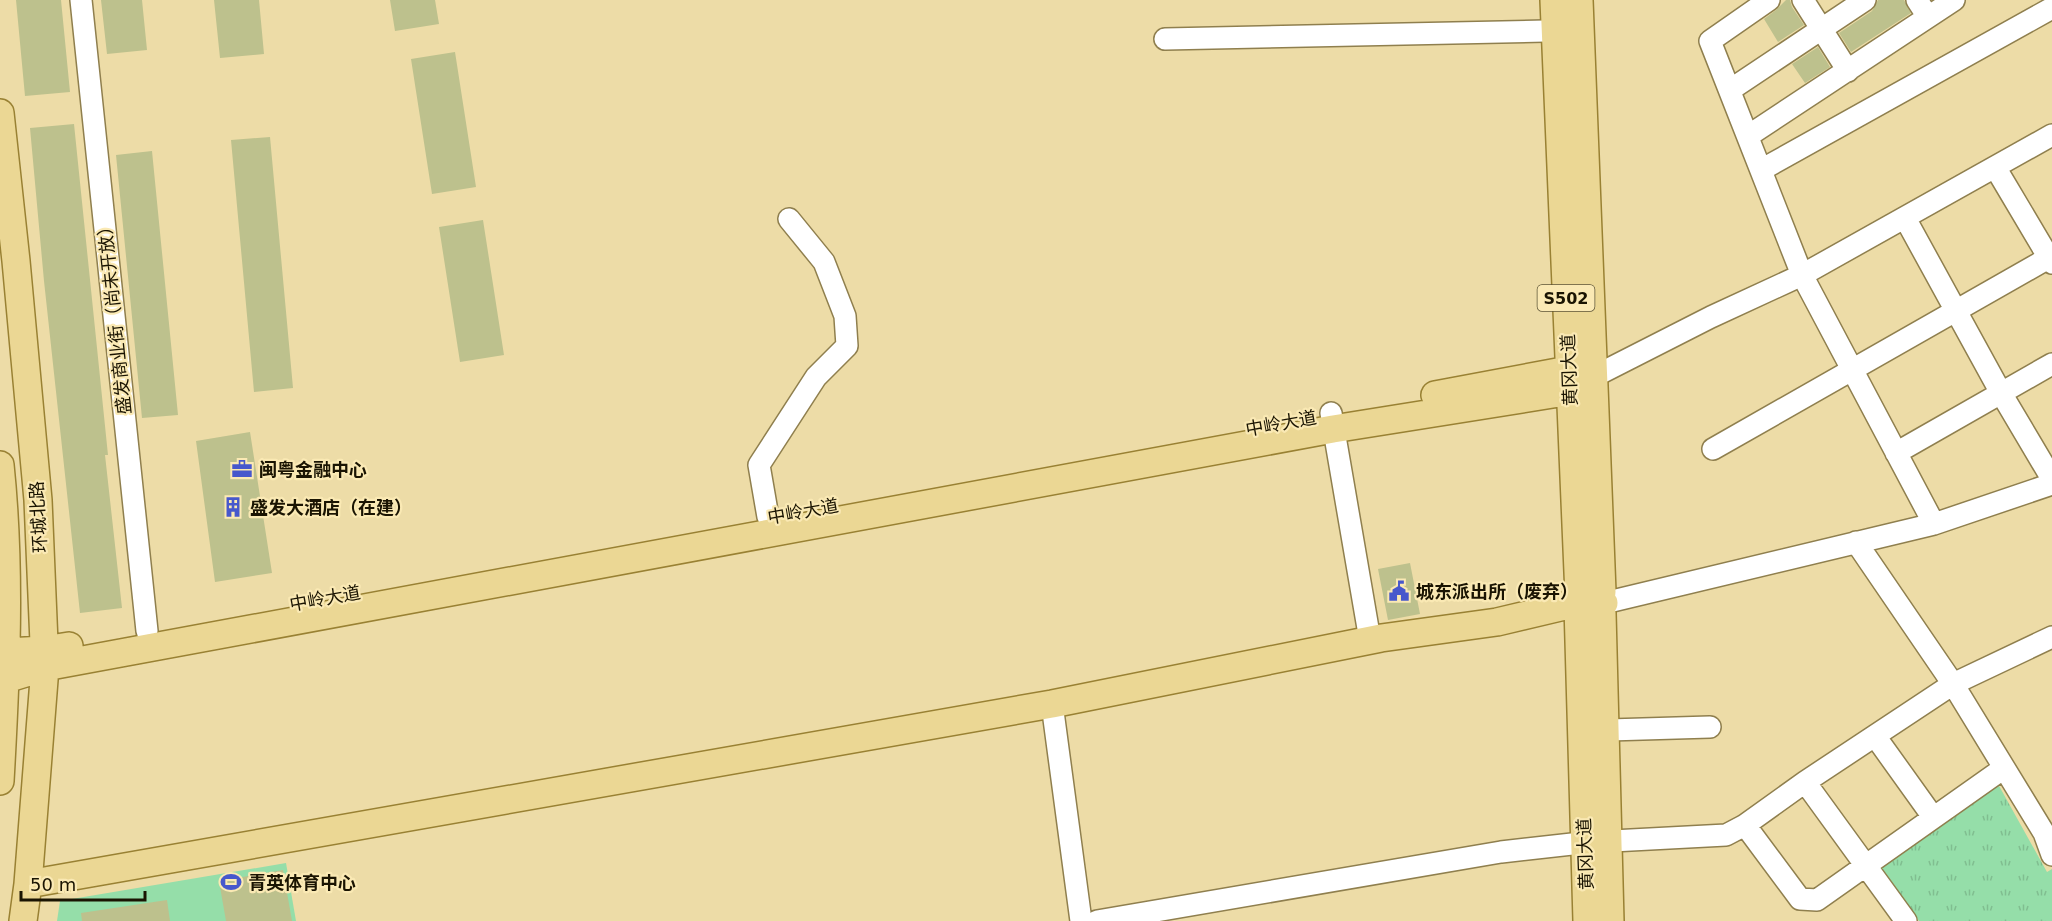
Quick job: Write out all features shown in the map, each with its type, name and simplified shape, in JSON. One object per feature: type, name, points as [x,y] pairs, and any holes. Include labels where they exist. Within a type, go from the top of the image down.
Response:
[{"type":"main road","name":"黄冈大道","points":[[1554,0],[1593,602],[1610,921]]},
{"type":"main road","name":"黄冈大道","points":[[1579,0],[1593,602],[1587,921]]},
{"type":"main road","name":"环城北路","points":[[0,113],[38,500],[44,659],[28,885],[23,921]]},
{"type":"main road","name":"中岭大道","points":[[44,659],[147,631],[768,517],[1564,382]]},
{"type":"main road","name":"中岭大道","points":[[44,659],[1332,421]]},
{"type":"main road","name":"环城北路","points":[[0,465],[3,499],[3,650],[6,679],[0,781]]},
{"type":"main road","points":[[28,885],[1052,705],[1370,640],[1497,622],[1573,604],[1593,602]]},
{"type":"main road","points":[[3,650],[44,659]]},
{"type":"main road","points":[[6,679],[44,659]]},
{"type":"street","name":"盛发商业街（尚未开放）","points":[[81,0],[147,631]]},
{"type":"street","points":[[1769,0],[1710,41],[1802,275],[1934,524]]},
{"type":"street","points":[[1803,0],[1848,71]]},
{"type":"street","points":[[1730,90],[1865,0]]},
{"type":"street","points":[[1748,136],[1848,71],[1923,9],[1954,0]]},
{"type":"street","points":[[1761,170],[2052,8]]},
{"type":"street","points":[[1165,39],[1545,31]]},
{"type":"street","points":[[1595,376],[1711,317],[1802,275],[2052,135]]},
{"type":"street","points":[[1713,449],[2051,259],[1995,168]]},
{"type":"street","points":[[1905,218],[2001,393],[2052,479]]},
{"type":"street","points":[[768,517],[759,465],[816,377],[847,346],[845,316],[824,262],[789,219]]},
{"type":"street","points":[[1896,453],[2052,364]]},
{"type":"street","points":[[1332,421],[1370,640]]},
{"type":"street","points":[[1593,602],[1934,524],[2052,484]]},
{"type":"street","points":[[1856,542],[1953,684],[2044,833],[2052,855]]},
{"type":"street","points":[[1612,841],[1726,835],[1745,825],[1805,782],[1953,684],[2052,637]]},
{"type":"street","points":[[1052,705],[1081,921]]},
{"type":"street","points":[[1609,730],[1710,727]]},
{"type":"street","points":[[1875,736],[1933,817]]},
{"type":"street","points":[[1745,825],[1800,899],[1817,900],[2004,768]]},
{"type":"street","points":[[1805,782],[1906,921]]},
{"type":"street","points":[[1097,921],[1501,852],[1581,843]]},
{"type":"green space","points":[[1998,784],[2047,872],[2052,869],[2052,921],[1919,921],[1880,869]]},
{"type":"green space","name":"青英体育中心","points":[[286,863],[296,921],[57,921],[60,901]]},
{"type":"building","points":[[16,0],[61,0],[70,92],[25,96]]},
{"type":"building","points":[[101,0],[142,0],[147,50],[107,54]]},
{"type":"building","points":[[214,0],[259,0],[264,54],[220,58]]},
{"type":"building","points":[[390,0],[435,0],[439,24],[395,31]]},
{"type":"building","points":[[1786,0],[1790,0],[1804,25],[1778,42],[1764,19]]},
{"type":"building","points":[[1878,0],[1904,0],[1911,13],[1851,52],[1839,33],[1872,11]]},
{"type":"building","points":[[1818,47],[1830,67],[1805,83],[1792,64]]},
{"type":"building","points":[[455,52],[476,187],[432,194],[411,59]]},
{"type":"building","points":[[74,124],[108,455],[105,455],[122,608],[80,613],[30,128]]},
{"type":"building","points":[[270,137],[293,388],[254,392],[231,140]]},
{"type":"building","points":[[152,151],[178,415],[142,418],[116,155]]},
{"type":"building","points":[[483,220],[504,355],[460,362],[439,227]]},
{"type":"building","name":"盛发大酒店（在建）","points":[[250,432],[272,573],[215,582],[196,441]]},
{"type":"building","name":"城东派出所（废弃）","points":[[1410,563],[1420,614],[1388,620],[1378,569]]},
{"type":"building","points":[[283,870],[292,921],[226,921],[219,881]]},
{"type":"building","points":[[167,900],[170,921],[82,921],[81,913]]},
{"type":"place","name":"闽粤金融中心","points":[[242,469]]},
{"type":"place","name":"盛发大酒店（在建）","points":[[233,507]]},
{"type":"place","name":"城东派出所（废弃）","points":[[1399,591]]},
{"type":"place","name":"青英体育中心","points":[[231,882]]}]
